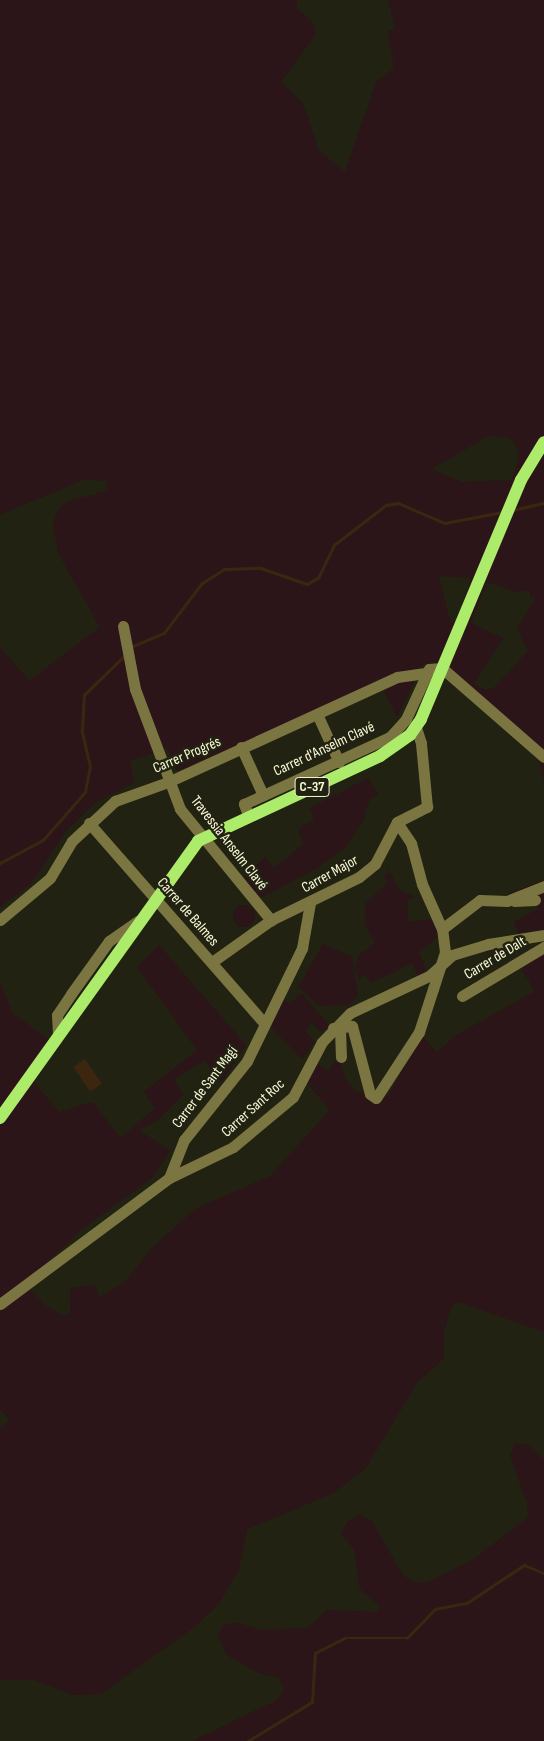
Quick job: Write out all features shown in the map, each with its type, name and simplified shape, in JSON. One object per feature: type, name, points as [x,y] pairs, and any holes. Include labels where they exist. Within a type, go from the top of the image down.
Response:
[{"type":"main road","name":"C-37","points":[[444,662],[520,480],[544,442]]},
{"type":"main road","name":"Carrer d'Anselm Clavé","points":[[0,1118],[138,920],[203,838],[248,815],[380,756],[416,728],[444,662]]},
{"type":"street","name":"Travessia Anselm Clavé","points":[[123,626],[135,690],[168,782],[180,809],[271,920]]},
{"type":"street","points":[[435,685],[424,673],[444,662],[544,757]]},
{"type":"street","name":"Carrer Progrés","points":[[0,920],[50,878],[63,853],[90,822],[115,801],[168,782],[397,677],[424,673]]},
{"type":"street","name":"Carrer d'Anselm Clavé","points":[[248,815],[244,804],[339,762],[398,730],[424,673]]},
{"type":"street","points":[[317,714],[339,762]]},
{"type":"street","points":[[341,1057],[336,1029],[352,1026],[370,1094],[376,1098],[419,1032],[442,959],[442,928],[422,884],[411,843],[397,822],[427,807],[422,743],[416,728]]},
{"type":"street","points":[[241,747],[263,795]]},
{"type":"street","name":"Carrer de Balmes","points":[[90,822],[263,1022]]},
{"type":"street","name":"Carrer Major","points":[[212,962],[271,920],[310,903],[375,864],[397,822]]},
{"type":"street","points":[[507,901],[544,886]]},
{"type":"street","points":[[442,928],[480,900],[535,900]]},
{"type":"street","name":"Carrer de Sant Magí","points":[[168,1178],[184,1140],[247,1061],[263,1022],[302,948],[310,903]]},
{"type":"street","points":[[442,959],[488,944],[544,936]]},
{"type":"street","name":"Carrer de Dalt","points":[[462,996],[544,947]]},
{"type":"street","name":"Carrer Sant Roc","points":[[168,1178],[219,1157],[292,1097],[336,1029],[368,1002],[429,976],[442,959]]},
{"type":"street","points":[[0,1304],[168,1178]]},
{"type":"shaded area","points":[[0,0],[298,0],[296,8],[313,22],[316,34],[281,82],[304,105],[319,151],[345,172],[376,82],[394,68],[388,31],[395,29],[388,0],[544,0],[544,781],[537,755],[448,680],[452,671],[433,661],[177,771],[168,748],[130,761],[134,783],[96,802],[66,831],[31,884],[0,907],[0,647],[29,681],[100,627],[58,553],[53,524],[58,509],[68,501],[107,491],[106,481],[85,479],[0,515]],"holes":[[[488,436],[506,437],[515,443],[519,457],[512,480],[461,482],[432,469]],[[439,576],[471,578],[456,622],[450,620]],[[487,582],[517,592],[530,590],[530,597],[536,597],[517,629],[528,651],[495,687],[486,690],[474,684],[503,638],[471,623]]]},
{"type":"shaded area","points":[[411,677],[414,682],[397,717],[383,689]]},
{"type":"shaded area","points":[[368,778],[378,794],[369,801],[364,819],[346,847],[316,869],[260,898],[242,879],[265,857],[273,868],[304,844],[298,829],[314,820],[310,808]]},
{"type":"shaded area","points":[[387,867],[400,891],[415,897],[407,901],[408,922],[435,919],[440,934],[419,953],[427,972],[418,976],[412,963],[371,983],[366,975],[359,979],[355,968],[358,956],[375,943],[365,924],[365,904],[388,882],[384,876],[389,873]]},
{"type":"shaded area","points":[[544,880],[544,930],[518,933],[514,922],[538,909],[531,899],[507,894]]},
{"type":"shaded area","points":[[244,905],[254,912],[255,916],[248,926],[244,927],[234,920],[233,916],[240,906]]},
{"type":"shaded area","points":[[323,944],[352,957],[358,995],[349,1005],[319,1006],[299,987]]},
{"type":"shaded area","points":[[159,945],[246,1045],[222,1082],[204,1061],[174,1079],[183,1095],[157,1121],[139,1130],[170,1151],[153,1177],[80,1231],[36,1273],[28,1287],[46,1306],[62,1315],[70,1314],[71,1288],[96,1285],[99,1297],[124,1283],[154,1246],[195,1209],[270,1176],[330,1110],[307,1083],[321,1092],[345,1078],[356,1092],[388,1096],[422,1036],[437,1052],[455,1036],[535,991],[519,965],[544,950],[544,1332],[459,1302],[452,1305],[444,1332],[444,1358],[417,1383],[366,1468],[334,1493],[247,1529],[239,1569],[219,1604],[193,1628],[101,1694],[72,1695],[34,1680],[0,1680],[0,1429],[10,1419],[0,1410],[0,982],[13,1014],[57,1045],[32,1080],[59,1112],[92,1102],[121,1138],[155,1108],[144,1092],[197,1050],[137,967]]},
{"type":"shaded area","points":[[302,993],[329,1025],[321,1032],[311,1022],[305,1031],[315,1042],[302,1059],[268,1024],[279,997],[289,1004]]},
{"type":"shaded area","points":[[85,1059],[102,1084],[90,1092],[73,1067]]},
{"type":"shaded area","points":[[335,1061],[340,1061],[345,1077],[321,1091],[307,1081],[316,1063],[328,1071]]},
{"type":"shaded area","points":[[515,1443],[529,1445],[544,1460],[544,1741],[193,1741],[277,1700],[284,1689],[279,1678],[258,1673],[227,1655],[218,1637],[222,1626],[235,1622],[262,1630],[308,1628],[327,1610],[378,1612],[380,1606],[360,1589],[354,1549],[341,1534],[347,1522],[359,1515],[371,1520],[403,1575],[413,1582],[426,1583],[474,1559],[528,1517],[527,1503],[510,1456]]},
{"type":"waterway","points":[[131,647],[164,633],[202,583],[224,569],[261,568],[307,584],[318,578],[334,545],[386,505],[398,503],[445,523],[502,512]]},
{"type":"waterway","points":[[513,510],[544,503]]},
{"type":"waterway","points":[[0,863],[43,840],[85,792],[90,767],[82,731],[84,695],[124,656]]},
{"type":"waterway","points":[[248,1741],[312,1702],[315,1653],[345,1638],[407,1638],[435,1609],[467,1603],[524,1565],[544,1573]]}]
